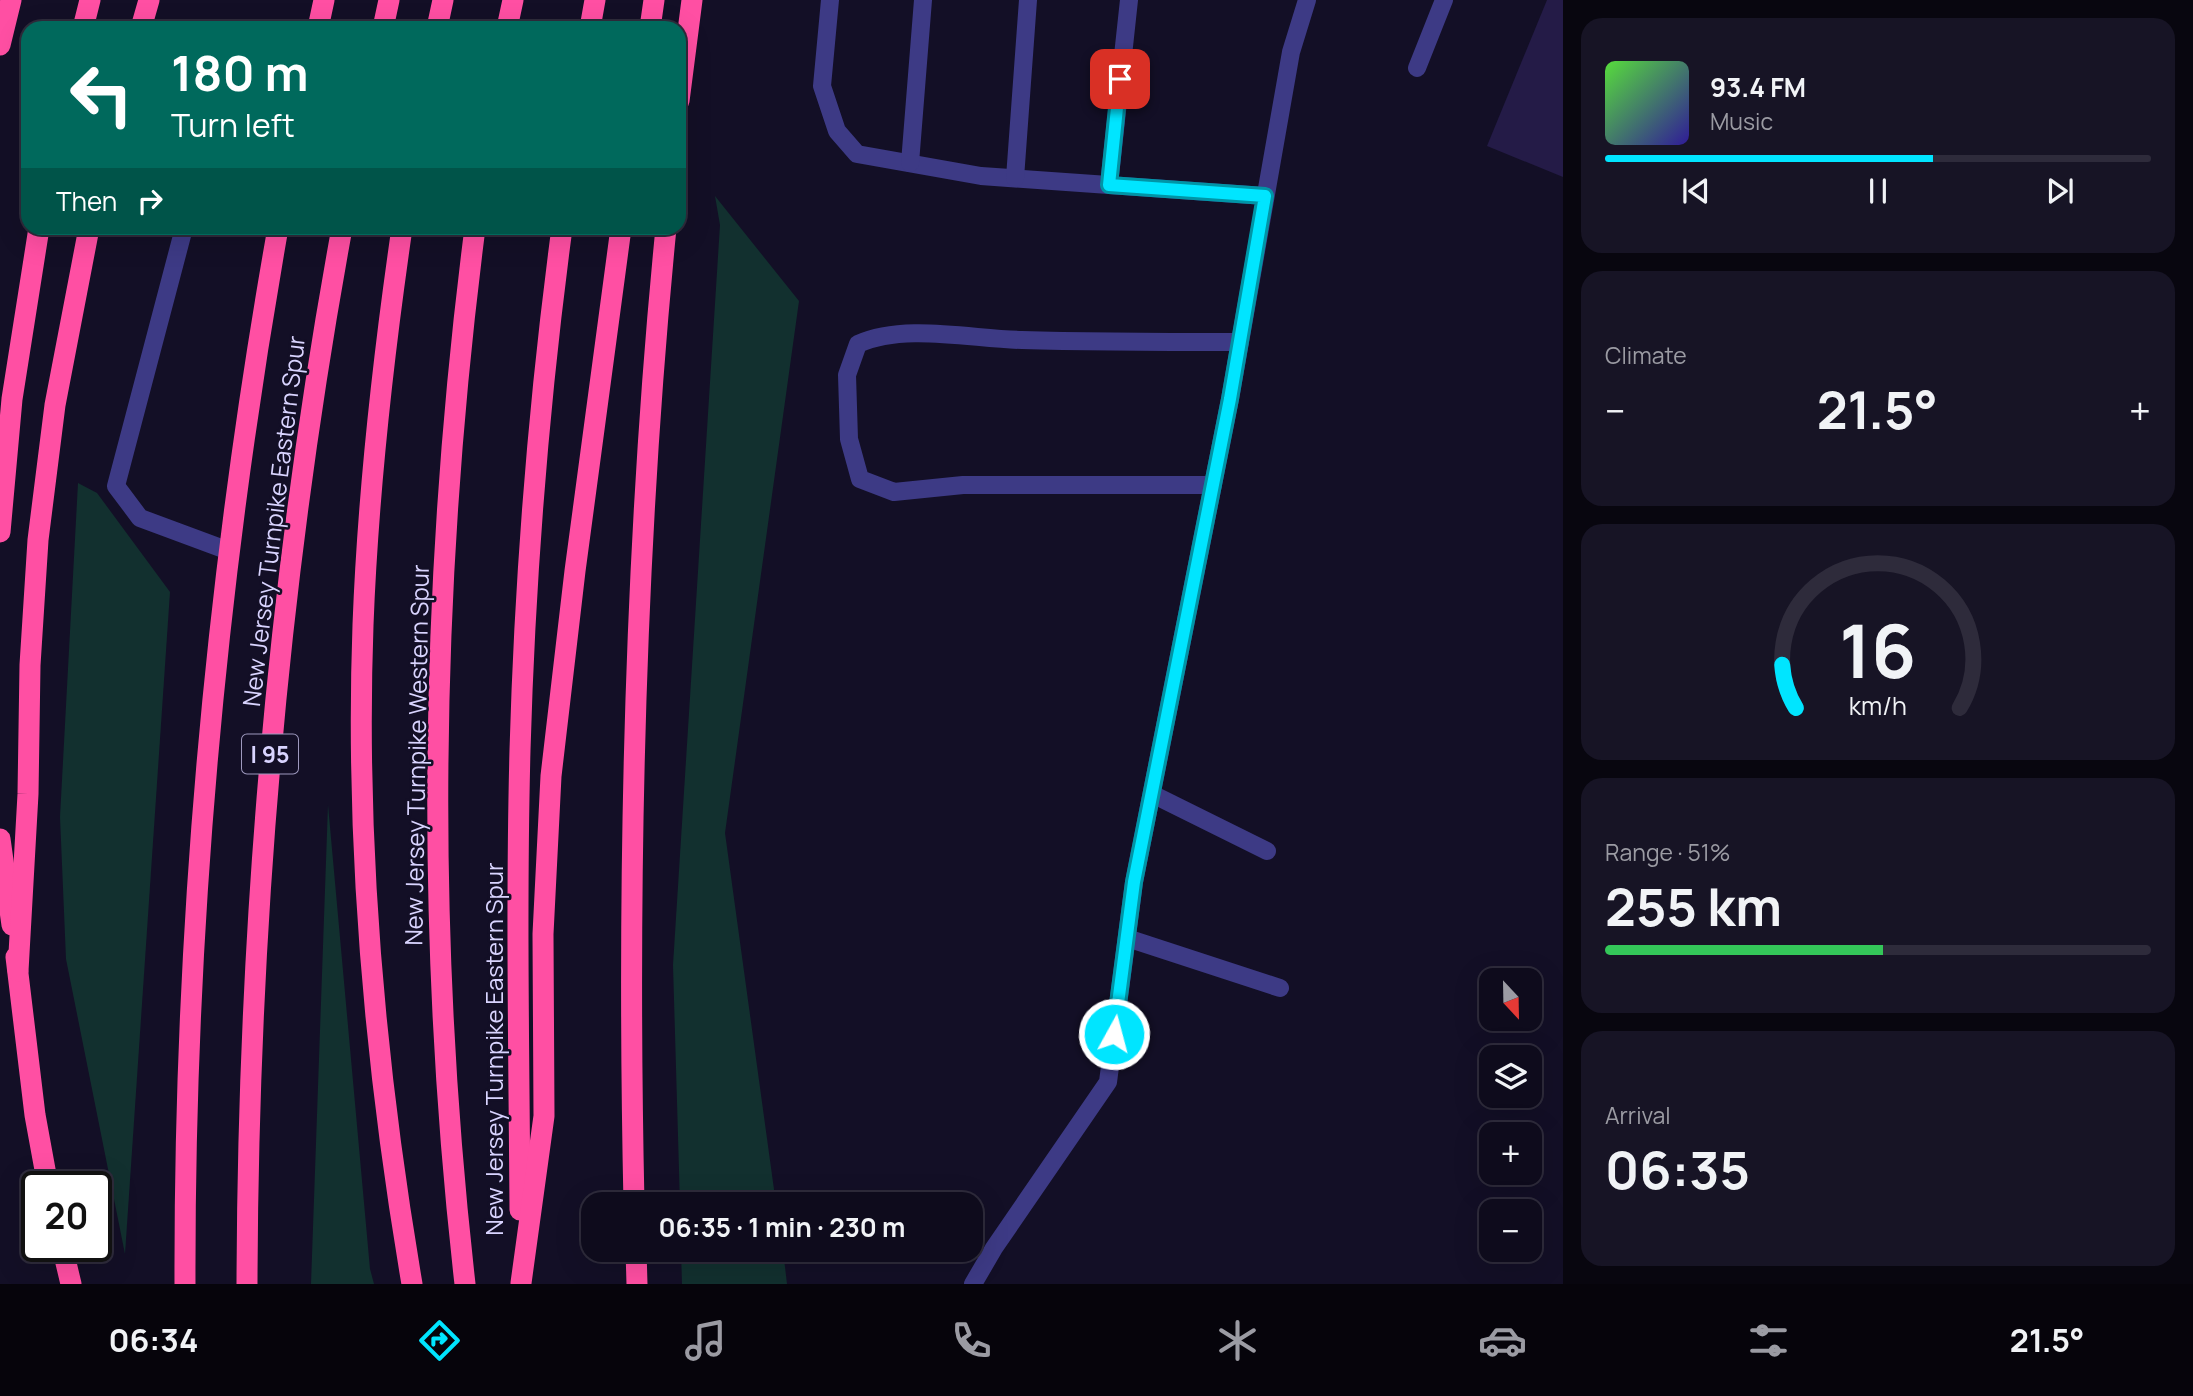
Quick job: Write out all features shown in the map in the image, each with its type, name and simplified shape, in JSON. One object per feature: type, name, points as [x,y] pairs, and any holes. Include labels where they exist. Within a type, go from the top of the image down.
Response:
[{"type":"highway","points":[[0,45],[11,0]]},
{"type":"highway","points":[[85,21],[90,0]]},
{"type":"highway","points":[[143,21],[149,0]]},
{"type":"highway","points":[[320,21],[324,0]]},
{"type":"highway","points":[[384,21],[389,0]]},
{"type":"highway","points":[[438,21],[443,0]]},
{"type":"highway","points":[[508,21],[513,0]]},
{"type":"highway","points":[[591,21],[595,0]]},
{"type":"highway","points":[[651,21],[654,0]]},
{"type":"highway","points":[[686,47],[692,0]]},
{"type":"highway","points":[[0,532],[12,399],[38,235]]},
{"type":"highway","points":[[18,971],[29,794],[30,665],[38,540],[55,405],[88,235]]},
{"type":"highway","name":"New Jersey Turnpike Eastern Spur","points":[[185,1284],[188,1055],[207,758],[246,420],[277,235]]},
{"type":"highway","name":"New Jersey Turnpike Eastern Spur","points":[[247,1284],[252,1025],[268,779],[292,541],[312,402],[341,235]]},
{"type":"highway","name":"New Jersey Turnpike Western Spur","points":[[401,235],[371,489],[363,627],[362,731],[364,859],[371,976],[386,1115],[412,1284]]},
{"type":"highway","name":"New Jersey Turnpike Western Spur","points":[[465,1284],[443,1030],[437,777],[441,615],[449,478],[474,235]]},
{"type":"highway","name":"New Jersey Turnpike Eastern Spur","points":[[521,1284],[519,814],[526,622],[537,468],[561,235]]},
{"type":"highway","points":[[521,1284],[544,1116],[543,934],[552,764],[571,598],[620,235]]},
{"type":"highway","points":[[634,1192],[631,951],[635,746],[648,460],[665,235]]},
{"type":"highway","points":[[0,839],[34,1115],[45,1171]]},
{"type":"highway","points":[[66,1262],[71,1284]]},
{"type":"highway","points":[[636,1262],[637,1284]]},
{"type":"lane","points":[[830,0],[822,86],[837,131],[857,154],[981,176],[1265,196]]},
{"type":"lane","points":[[910,163],[923,0]]},
{"type":"lane","points":[[1015,178],[1028,0]]},
{"type":"lane","points":[[1109,185],[1129,0]]},
{"type":"lane","points":[[973,1284],[994,1248],[1108,1082],[1134,882],[1213,485],[1291,51],[1307,0]]},
{"type":"lane","points":[[1417,68],[1444,0]]},
{"type":"lane","points":[[182,235],[116,486],[140,518],[229,551]]},
{"type":"lane","points":[[1213,485],[963,485],[894,492],[860,480],[849,439],[847,375],[858,344],[873,337],[908,334],[1019,340],[1240,342]]},
{"type":"lane","points":[[1152,794],[1267,850]]},
{"type":"lane","points":[[1127,938],[1280,988]]},
{"type":"green space","points":[[715,196],[799,301],[725,833],[774,1192],[680,1192],[673,965],[720,225]]},
{"type":"green space","points":[[78,483],[97,493],[170,592],[125,1254],[112,1189],[112,1171],[108,1171],[66,959],[60,817]]},
{"type":"green space","points":[[328,805],[370,1269],[374,1284],[311,1284]]},
{"type":"green space","points":[[681,1262],[784,1262],[787,1284],[682,1284]]},
{"type":"building","points":[[1547,0],[1563,0],[1563,177],[1487,146]]},
{"type":"route","points":[[1114,1034],[1134,882],[1230,399],[1265,196],[1109,185],[1120,79]]}]
